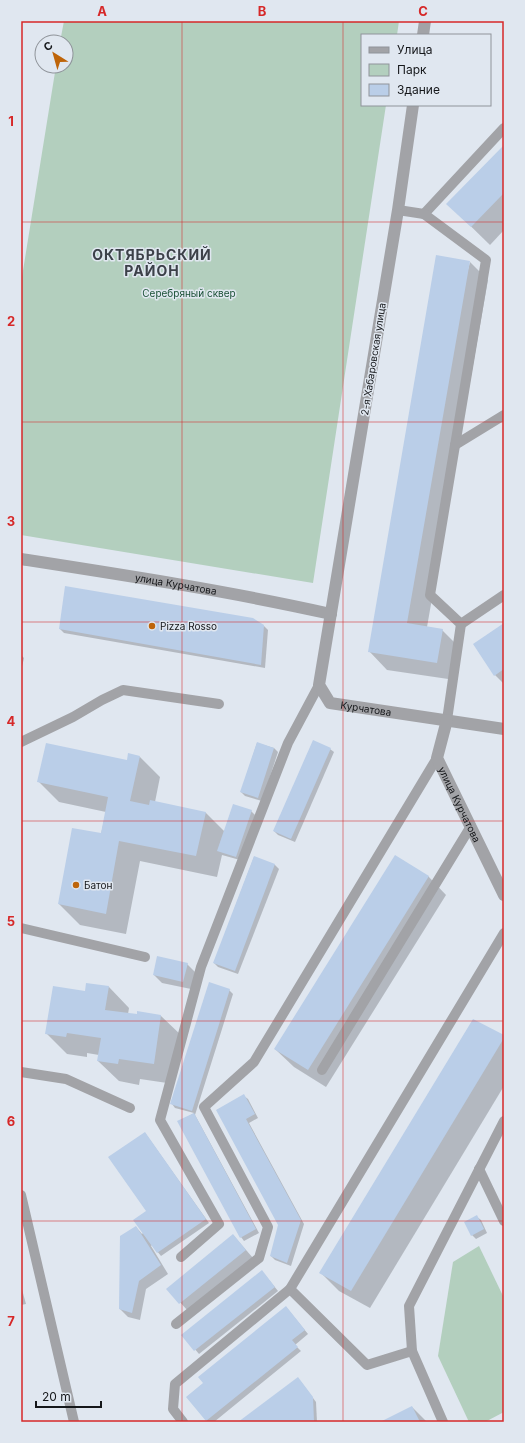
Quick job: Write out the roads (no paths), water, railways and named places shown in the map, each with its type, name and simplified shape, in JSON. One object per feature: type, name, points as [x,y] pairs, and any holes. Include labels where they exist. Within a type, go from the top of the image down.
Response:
[{"type":"street","points":[[423,34],[425,21]]},
{"type":"street","name":"2-я Хабаровская улица","points":[[331,614],[398,210],[413,106]]},
{"type":"street","name":"улица Курчатова","points":[[21,559],[290,604],[331,614]]},
{"type":"street","points":[[319,685],[331,614]]},
{"type":"street","name":"Курчатова","points":[[319,685],[330,703],[447,720]]},
{"type":"street","points":[[447,720],[504,728]]},
{"type":"street","name":"улица Курчатова","points":[[447,720],[437,758],[504,895]]},
{"type":"lane","points":[[424,214],[504,128]]},
{"type":"lane","points":[[398,210],[424,214],[486,260],[430,595],[461,624]]},
{"type":"lane","points":[[455,445],[504,415]]},
{"type":"lane","points":[[447,720],[461,624],[504,595]]},
{"type":"lane","points":[[181,1257],[220,1224],[160,1120],[201,967],[288,743],[319,685]]},
{"type":"lane","points":[[21,742],[73,717],[123,690],[220,704]]},
{"type":"lane","points":[[176,1324],[259,1258],[268,1227],[204,1107],[254,1062],[437,758]]},
{"type":"lane","points":[[322,1070],[471,826]]},
{"type":"lane","points":[[21,928],[145,957]]},
{"type":"lane","points":[[183,1422],[173,1409],[175,1384],[290,1289],[504,933]]},
{"type":"lane","points":[[21,1072],[66,1079],[130,1108]]},
{"type":"lane","points":[[442,1422],[412,1351],[409,1306],[504,1121]]},
{"type":"lane","points":[[479,1169],[504,1221]]},
{"type":"lane","points":[[21,1195],[74,1422]]},
{"type":"lane","points":[[290,1289],[367,1365],[412,1351]]},
{"type":"place","name":"Pizza Rosso","points":[[152,626]]},
{"type":"place","name":"Батон","points":[[76,885]]},
{"type":"district","name":"ОКТЯБРЬСКИЙ РАЙОН","points":[[152,262]]},
{"type":"park label","name":"Серебряный сквер","points":[[189,293]]}]
